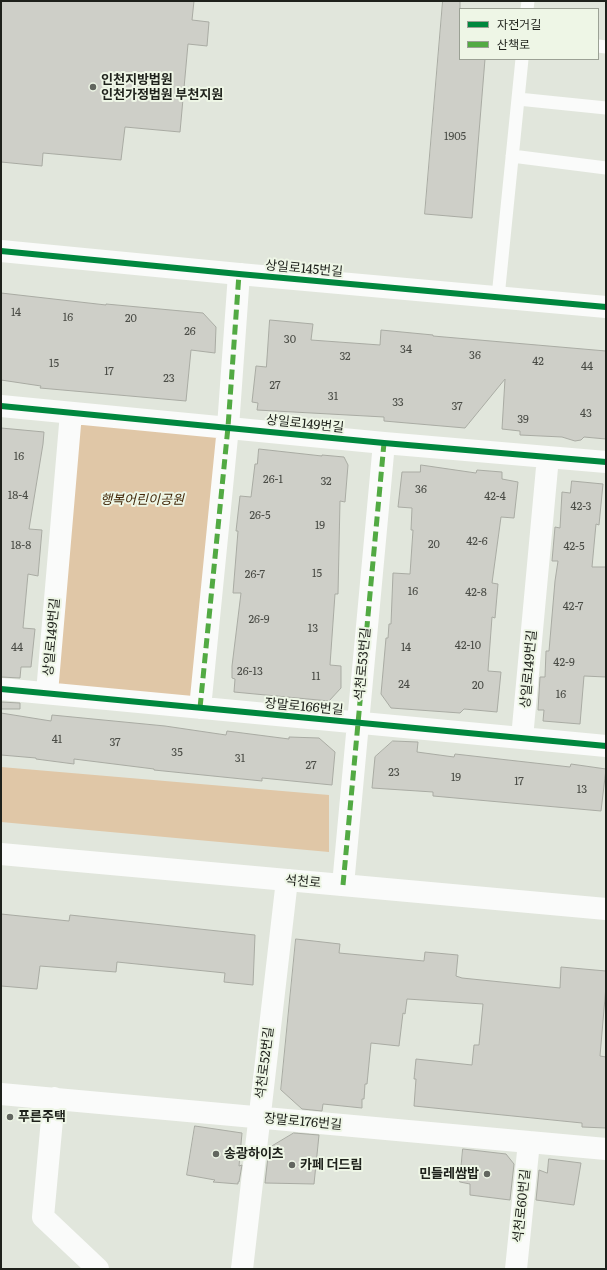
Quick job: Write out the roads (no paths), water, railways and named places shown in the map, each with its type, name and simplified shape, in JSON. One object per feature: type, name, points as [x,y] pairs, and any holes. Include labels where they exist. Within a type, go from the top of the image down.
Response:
[{"type":"street","name":"상일로145번길","points":[[1,251],[606,307]]},
{"type":"street","points":[[200,708],[228,427],[239,274]]},
{"type":"street","name":"상일로149번길","points":[[1,406],[384,443],[606,462]]},
{"type":"street","name":"상일로149번길","points":[[47,693],[72,413]]},
{"type":"street","name":"석천로53번길","points":[[343,886],[384,443]]},
{"type":"street","name":"상일로149번길","points":[[522,738],[548,457]]},
{"type":"street","name":"장말로166번길","points":[[1,690],[47,693],[606,746]]},
{"type":"street","name":"석천로","points":[[1,854],[606,909]]},
{"type":"street","name":"석천로52번길","points":[[242,1269],[287,880]]},
{"type":"street","name":"장말로176번길","points":[[1,1094],[606,1149]]},
{"type":"street","points":[[54,1098],[43,1217],[98,1269]]},
{"type":"street","name":"석천로60번길","points":[[516,1269],[529,1142]]},
{"type":"lane","points":[[498,297],[522,60]]},
{"type":"lane","points":[[518,98],[606,108]]},
{"type":"lane","points":[[512,156],[606,168]]},
{"type":"place","name":"인천지방법원 인천가정법원 부천지원","points":[[93,87]]},
{"type":"place","name":"푸른주택","points":[[10,1117]]},
{"type":"place","name":"송광하이츠","points":[[216,1154]]},
{"type":"place","name":"카페 더드림","points":[[292,1165]]},
{"type":"place","name":"민들레쌈밥","points":[[487,1174]]},
{"type":"park label","name":"행복어린이공원","points":[[142,500]]}]
